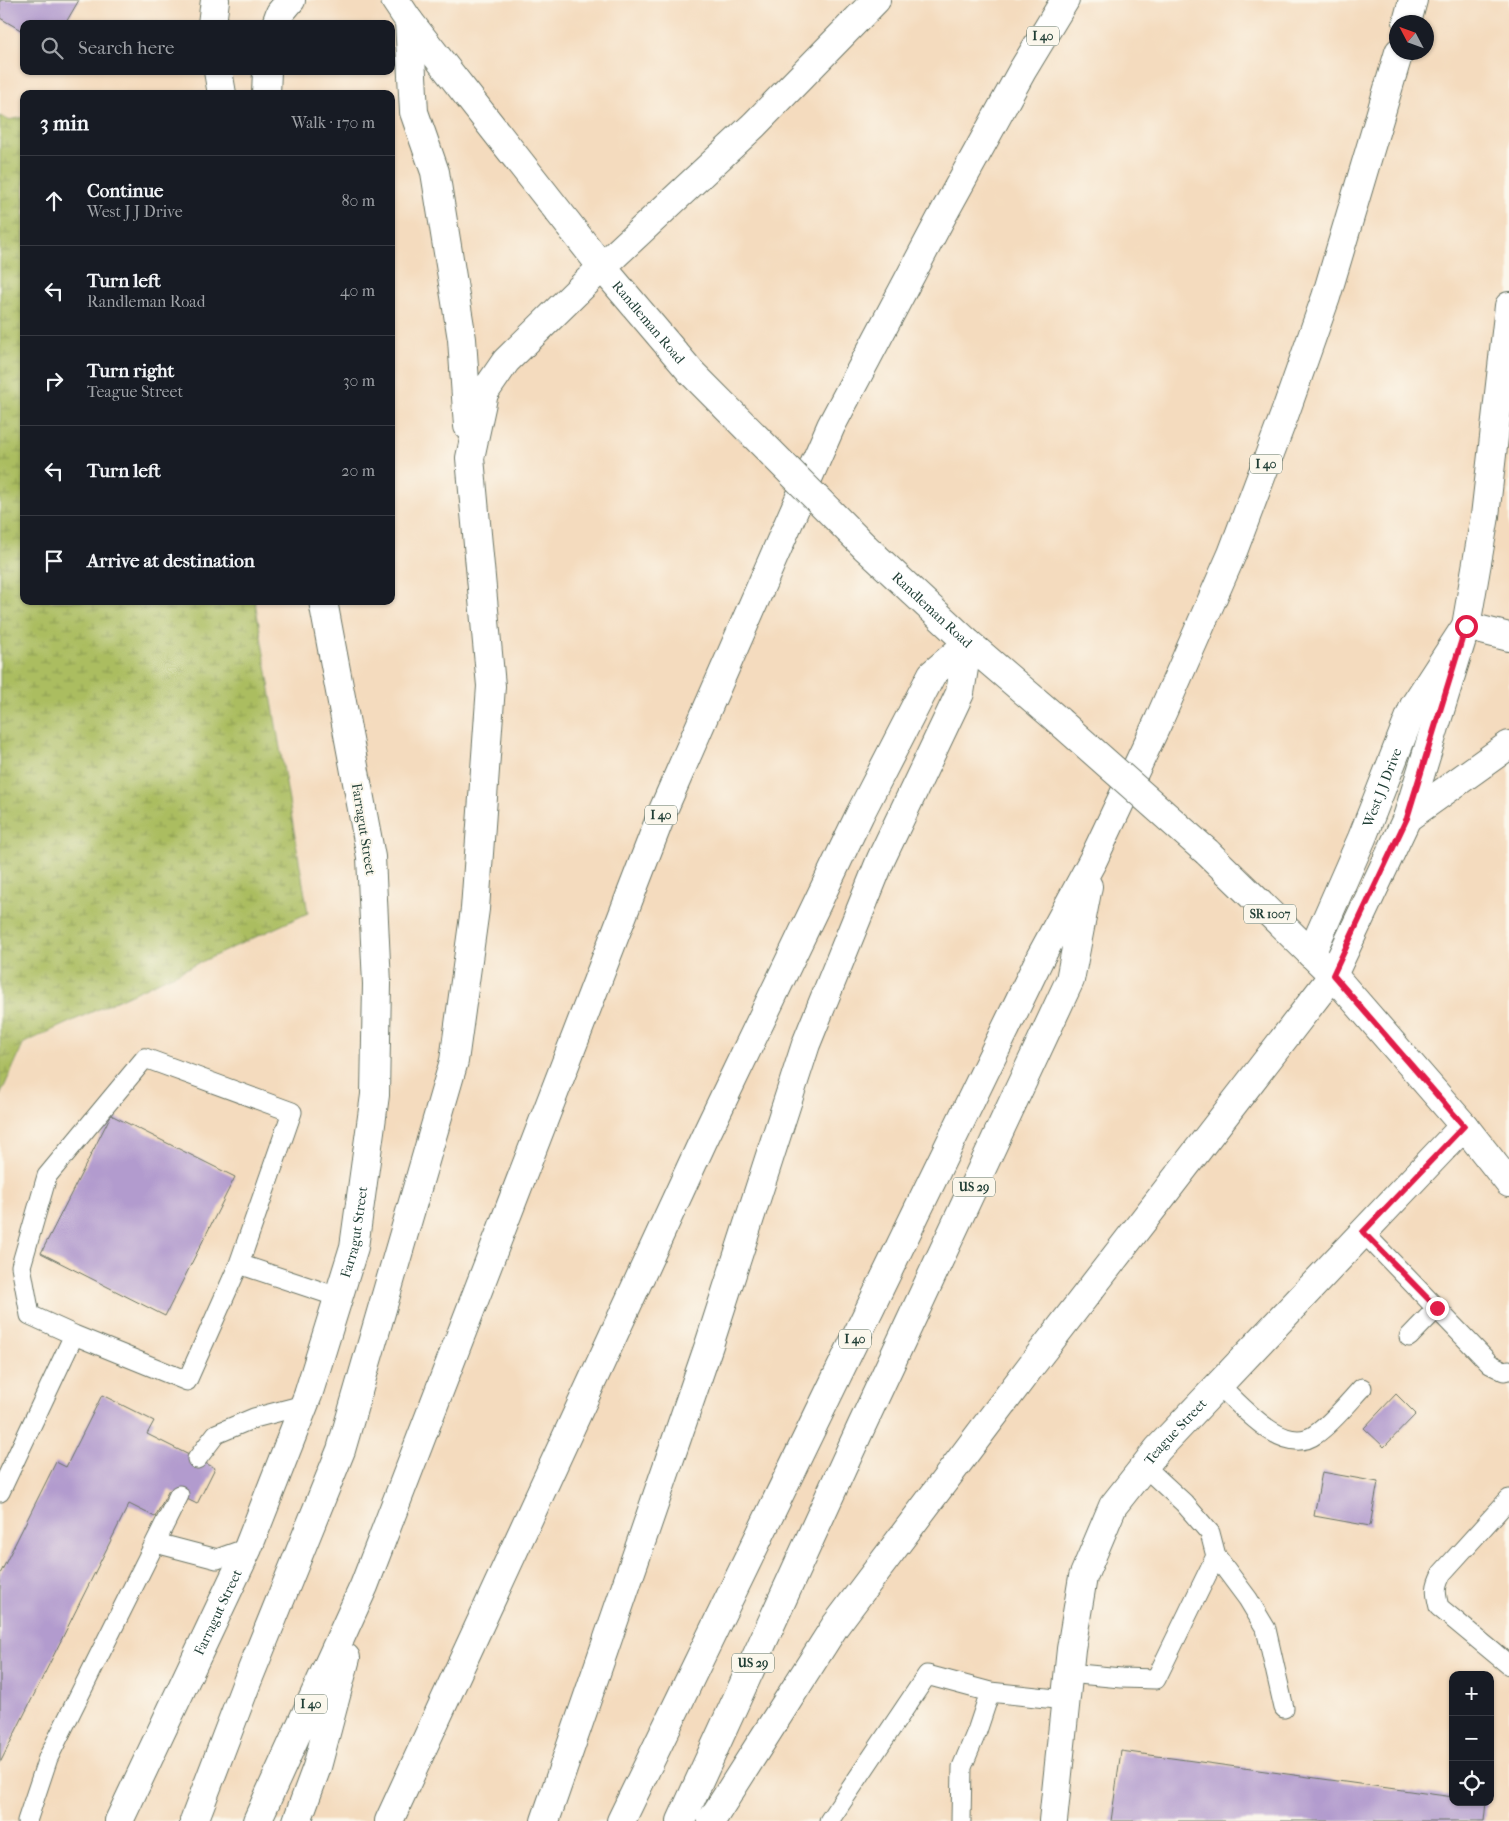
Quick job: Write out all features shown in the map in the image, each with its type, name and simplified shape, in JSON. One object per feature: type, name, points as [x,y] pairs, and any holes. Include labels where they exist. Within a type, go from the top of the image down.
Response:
[{"type":"main road","points":[[212,20],[215,0]]},
{"type":"main road","points":[[277,20],[280,13],[291,0]]},
{"type":"main road","points":[[470,458],[484,393],[506,361],[602,267],[754,125],[876,0]]},
{"type":"main road","name":"I 40","points":[[257,1821],[364,1586],[664,808],[831,426],[940,220],[1022,71],[1065,0]]},
{"type":"main road","points":[[1409,15],[1413,0]]},
{"type":"main road","points":[[194,1821],[247,1682],[341,1450],[454,1061],[475,909],[492,686],[470,458],[462,339],[435,172],[414,112],[402,11]]},
{"type":"main road","name":"Randleman Road","points":[[402,11],[602,267],[691,372],[864,547],[968,643],[1060,721],[1207,852],[1333,975],[1464,1126],[1509,1183]]},
{"type":"main road","name":"I 40","points":[[621,1821],[1040,958],[1093,860],[1159,720],[1232,554],[1326,297],[1397,60]]},
{"type":"main road","points":[[219,75],[221,90]]},
{"type":"main road","points":[[266,90],[267,75]]},
{"type":"main road","points":[[711,1821],[835,1626],[1031,1366],[1333,975],[1407,818],[1466,626],[1485,516],[1509,306]]},
{"type":"main road","name":"Farragut Street","points":[[118,1821],[248,1548],[304,1405],[354,1247],[375,1095],[377,984],[371,857],[324,605]]},
{"type":"main road","points":[[1466,626],[1509,637]]},
{"type":"main road","name":"West J J Drive","points":[[1311,954],[1362,838],[1414,706],[1466,626]]},
{"type":"main road","points":[[388,1821],[703,1141],[860,814],[932,674],[968,643]]},
{"type":"main road","points":[[545,1821],[709,1345],[806,1044],[881,859],[960,693],[968,643]]},
{"type":"main road","points":[[1407,818],[1509,745]]},
{"type":"main road","name":"US 29","points":[[681,1821],[1070,980],[1093,860]]},
{"type":"main road","name":"Teague Street","points":[[1053,1821],[1068,1673],[1083,1577],[1113,1506],[1158,1449],[1464,1126]]},
{"type":"main road","points":[[297,1821],[318,1767],[364,1586]]},
{"type":"lane","points":[[145,1058],[292,1112],[239,1264],[187,1381],[74,1335],[30,1315],[21,1266],[47,1176],[145,1058]]},
{"type":"lane","points":[[1363,1232],[1490,1364],[1504,1371],[1509,1370]]},
{"type":"lane","points":[[239,1264],[338,1298]]},
{"type":"lane","points":[[1409,1337],[1437,1308]]},
{"type":"lane","points":[[0,1492],[74,1335]]},
{"type":"lane","points":[[1219,1385],[1265,1427],[1281,1438],[1299,1441],[1315,1435],[1362,1388]]},
{"type":"lane","points":[[197,1459],[216,1434],[254,1418],[304,1405]]},
{"type":"lane","points":[[1144,1466],[1184,1504],[1210,1533],[1216,1556],[1248,1599],[1266,1629],[1284,1708]]},
{"type":"lane","points":[[27,1821],[48,1758],[179,1495]]},
{"type":"lane","points":[[1509,1499],[1442,1573],[1435,1594],[1439,1607],[1509,1665]]},
{"type":"lane","points":[[156,1543],[217,1559],[248,1548]]},
{"type":"lane","points":[[1068,1673],[1156,1679],[1216,1556]]},
{"type":"lane","points":[[832,1819],[927,1675],[990,1692],[1065,1700]]},
{"type":"lane","points":[[961,1821],[962,1767],[978,1731],[990,1692]]},
{"type":"green space","points":[[0,116],[8,120],[20,118],[20,605],[256,605],[308,913],[24,1043],[0,1096]]},
{"type":"building","points":[[0,0],[79,0],[67,20],[20,20],[20,30],[0,18]]},
{"type":"building","points":[[111,1115],[235,1177],[165,1316],[41,1253]]},
{"type":"building","points":[[1396,1394],[1416,1414],[1384,1447],[1364,1428]]},
{"type":"building","points":[[102,1395],[154,1421],[147,1434],[215,1468],[197,1504],[169,1490],[155,1517],[129,1504],[0,1763],[0,1574],[56,1462],[66,1467]]},
{"type":"building","points":[[1322,1472],[1378,1482],[1370,1526],[1314,1516]]},
{"type":"building","points":[[1121,1751],[1449,1796],[1449,1806],[1486,1806],[1484,1821],[1111,1821]]},
{"type":"route","points":[[1437,1308],[1363,1232],[1464,1126],[1333,975],[1407,818],[1466,626]]}]
